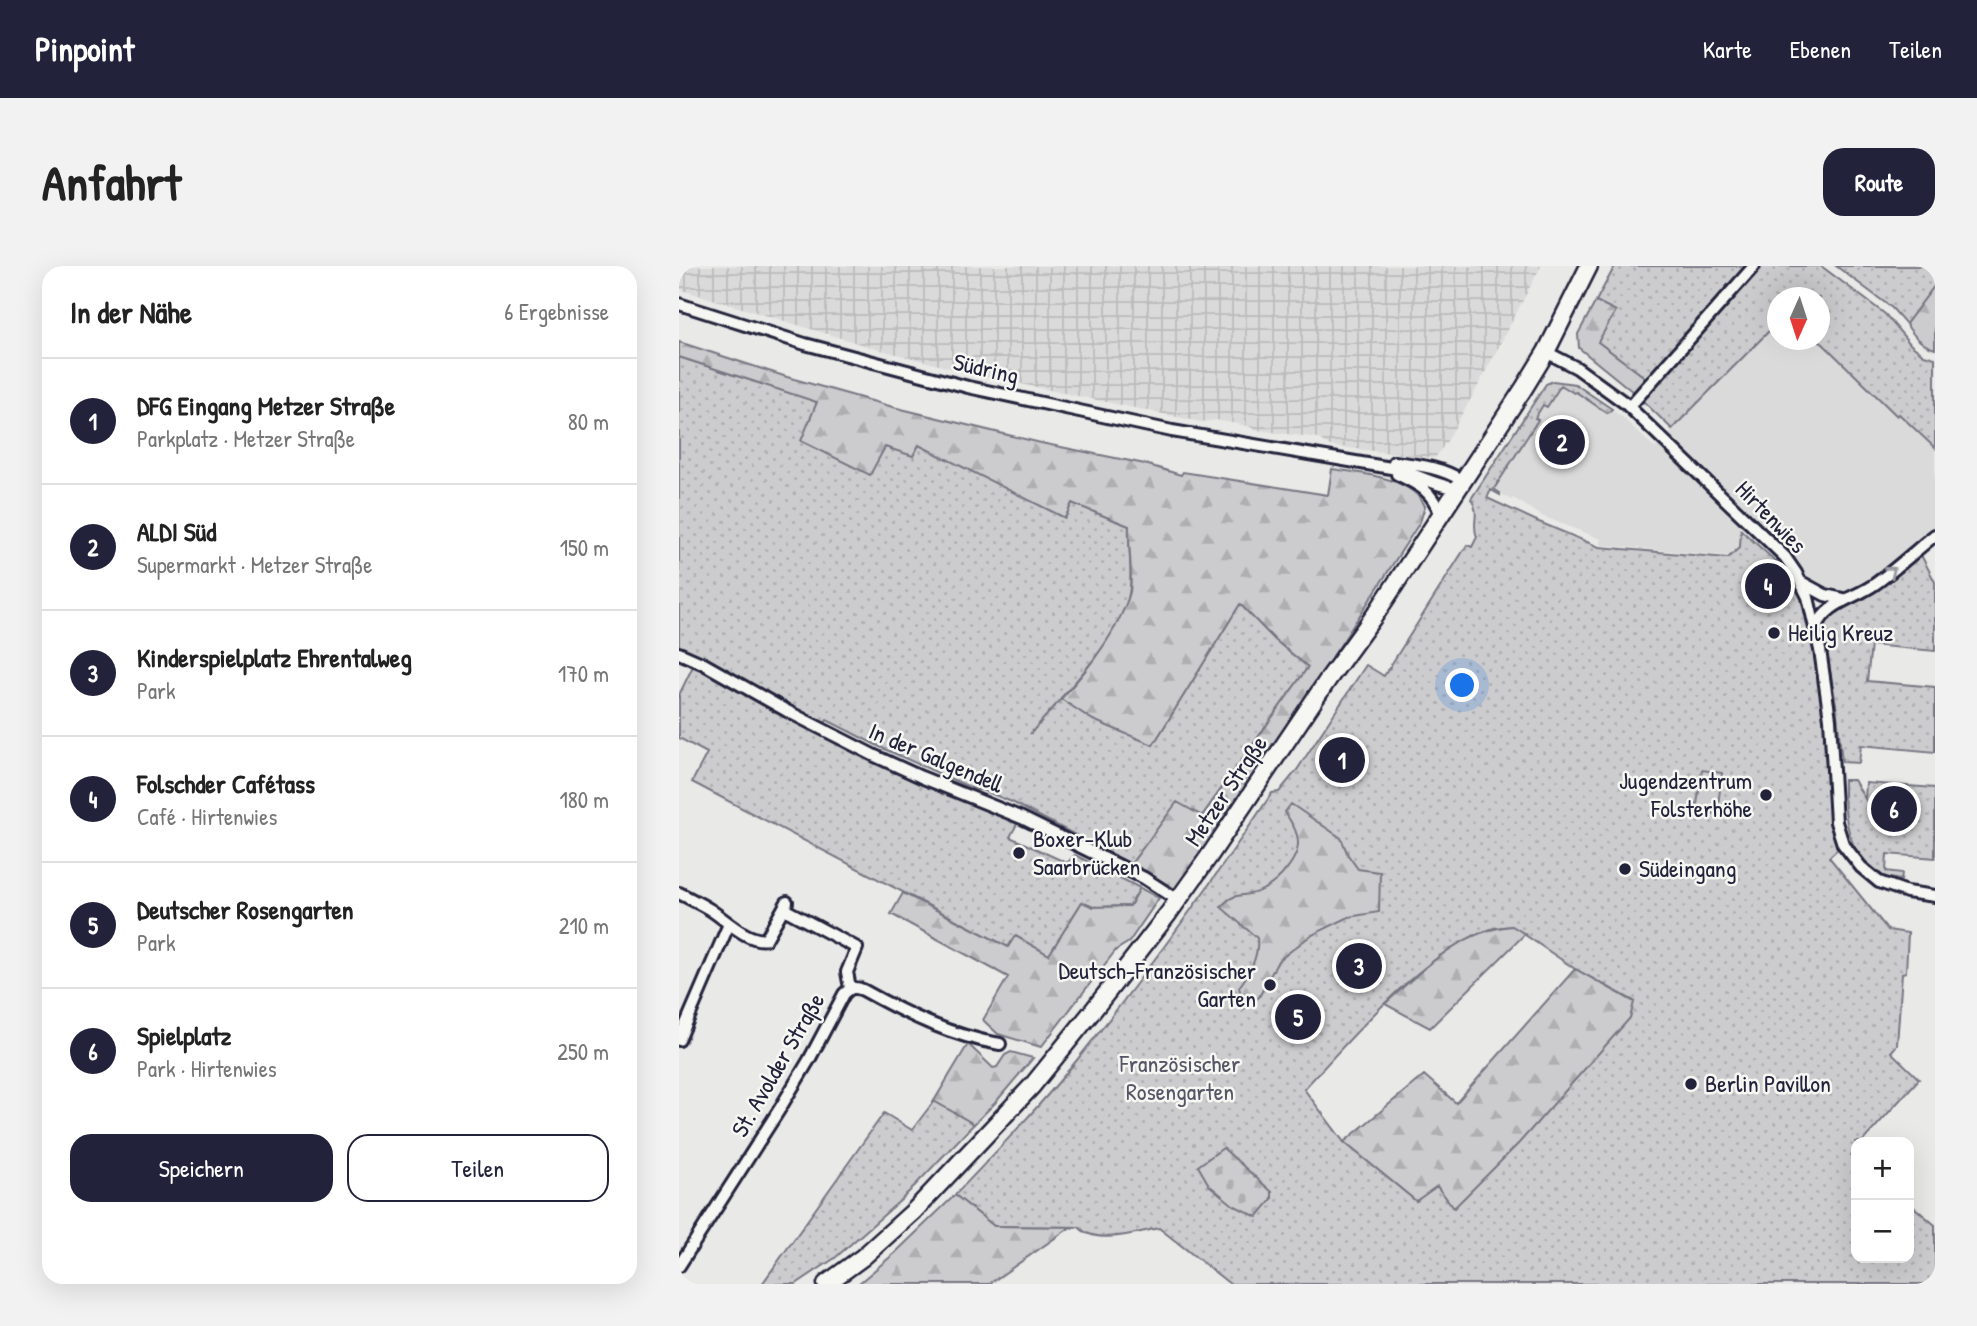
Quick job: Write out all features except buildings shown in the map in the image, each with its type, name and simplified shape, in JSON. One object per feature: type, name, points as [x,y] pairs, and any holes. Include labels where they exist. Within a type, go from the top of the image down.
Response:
[{"type":"main road","name":"Metzer Straße","points":[[826,1284],[863,1257],[914,1211],[1009,1111],[1091,1013],[1178,900],[1377,612],[1524,388],[1546,352],[1589,266]]},
{"type":"street","points":[[1629,407],[1754,266]]},
{"type":"street","name":"Südring","points":[[679,304],[805,344],[968,387],[1172,431],[1412,473],[1444,486],[1460,484]]},
{"type":"street","name":"Hirtenwies","points":[[1546,352],[1577,368],[1629,407],[1784,557],[1808,597],[1816,628],[1828,691],[1836,822],[1843,844],[1861,867],[1879,882],[1907,892],[1935,896]]},
{"type":"street","name":"Südring","points":[[1290,450],[1437,468],[1451,473],[1460,484]]},
{"type":"street","name":"Südring","points":[[1381,467],[1425,489],[1435,500],[1441,514]]},
{"type":"street","points":[[1816,628],[1822,617],[1843,599],[1876,583],[1935,535]]},
{"type":"street","points":[[1800,582],[1825,595],[1843,599]]},
{"type":"street","name":"In der Galgendell","points":[[679,653],[875,756],[1022,818],[1144,878],[1178,900]]},
{"type":"street","points":[[679,893],[760,940],[766,939],[785,906],[857,948],[846,972],[850,988]]},
{"type":"street","points":[[679,1040],[729,924]]},
{"type":"street","name":"St. Avolder Straße","points":[[679,1266],[775,1117],[843,995],[850,988],[857,987],[928,1023],[1000,1044]]},
{"type":"shaded area","points":[[679,266],[1541,266],[1478,386],[1435,458],[1330,446],[1317,438],[1257,430],[1216,420],[1201,422],[973,374],[877,349],[679,289]]},
{"type":"shaded area","points":[[1767,333],[1767,350],[1829,350],[1935,448],[1935,535],[1843,599],[1800,582],[1750,523],[1741,531],[1740,547],[1728,556],[1600,545],[1601,539],[1542,516],[1483,483],[1546,384],[1550,382],[1571,383],[1586,391],[1621,416],[1655,448]]},
{"type":"green space","points":[[1615,266],[1746,266],[1647,379],[1598,342],[1596,301]]},
{"type":"green space","points":[[1761,266],[1821,266],[1885,314],[1911,345],[1924,355],[1935,358],[1935,448],[1899,414],[1897,416],[1829,350],[1830,287],[1767,287],[1767,333],[1672,429],[1642,400]]},
{"type":"green space","points":[[1836,266],[1935,266],[1935,285],[1906,324],[1892,308]]},
{"type":"green space","points":[[1935,285],[1935,349],[1918,340],[1906,324]]},
{"type":"green space","points":[[1596,301],[1616,311],[1598,342],[1647,379],[1633,392],[1579,348],[1578,334]]},
{"type":"green space","points":[[679,342],[787,377],[893,407],[1041,443],[1145,464],[1181,475],[1183,472],[1328,495],[1332,469],[1384,478],[1397,483],[1418,496],[1425,506],[1420,522],[1330,661],[1175,889],[1131,864],[1177,802],[1202,816],[1308,667],[1275,640],[1240,604],[1153,745],[1093,720],[1061,699],[1030,734],[1086,669],[1122,614],[1131,584],[1129,526],[1072,503],[1065,518],[919,445],[913,456],[885,447],[870,475],[801,441],[817,402],[679,357]]},
{"type":"green space","points":[[679,357],[817,402],[869,474],[885,447],[913,455],[919,445],[1065,518],[1072,503],[1129,526],[1131,572],[1127,602],[1103,647],[1061,698],[1153,745],[1240,604],[1275,640],[1308,667],[1202,816],[1177,803],[1131,864],[1012,802],[976,790],[827,720],[824,724],[679,648]]},
{"type":"green space","name":"Französischer Rosengarten","points":[[1553,381],[1575,384],[1612,409],[1607,413],[1561,385],[1547,407],[1543,405],[1535,418],[1538,420],[1494,489],[1500,495],[1491,490],[1487,498],[1599,547],[1728,558],[1740,547],[1741,530],[1782,567],[1781,569],[1760,564],[1760,567],[1796,573],[1808,597],[1843,844],[1829,857],[1888,930],[1908,933],[1897,1045],[1891,1052],[1919,1079],[1867,1137],[1851,1137],[1851,1263],[1914,1263],[1914,1207],[1935,1225],[1935,1284],[1230,1284],[1159,1228],[1106,1237],[1086,1233],[1079,1227],[994,1226],[955,1195],[1048,1095],[1103,1028],[1272,793],[1279,792],[1297,770],[1366,665],[1384,676],[1467,545],[1472,547],[1477,537],[1475,509],[1471,499],[1546,384]],"holes":[[[1512,926],[1575,969],[1634,1001],[1454,1207],[1436,1185],[1416,1201],[1344,1142],[1304,1089],[1414,976],[1465,940],[1491,929]]]},
{"type":"green space","points":[[1921,555],[1935,582],[1935,651],[1871,645],[1867,681],[1935,687],[1935,752],[1861,745],[1859,763],[1842,762],[1836,704],[1822,624],[1841,609],[1883,586]]},
{"type":"green space","points":[[694,664],[873,760],[1018,822],[1010,837],[1067,863],[1075,855],[1140,888],[1130,906],[1093,907],[1082,902],[1049,955],[1016,936],[1008,947],[692,782],[707,753],[679,738],[679,695]]},
{"type":"green space","points":[[1702,770],[1722,773],[1717,814],[1696,811]]},
{"type":"green space","points":[[1844,780],[1854,780],[1865,799],[1866,783],[1935,788],[1935,858],[1887,854],[1886,871],[1902,873],[1901,880],[1884,876],[1870,868],[1860,857],[1848,828]]},
{"type":"green space","points":[[1291,804],[1341,838],[1358,869],[1380,872],[1379,912],[1349,917],[1310,936],[1278,961],[1259,997],[1244,1009],[1239,987],[1253,964],[1257,938],[1221,907],[1232,898],[1258,892],[1270,885],[1292,862],[1298,838],[1285,812]]},
{"type":"green space","points":[[1140,888],[1159,898],[1129,942],[1116,950],[1041,1047],[998,1034],[983,1020],[1008,977],[891,914],[903,893],[1008,947],[1015,936],[1049,955],[1082,902],[1093,907],[1130,906]]},
{"type":"green space","points":[[1512,926],[1525,934],[1430,1028],[1385,1004],[1427,966],[1458,944],[1493,929]]},
{"type":"green space","points":[[1575,969],[1634,1002],[1630,1018],[1519,1143],[1454,1208],[1437,1186],[1416,1201],[1344,1142],[1424,1075],[1456,1103]]},
{"type":"green space","points":[[968,1044],[993,1068],[1011,1052],[1033,1058],[974,1124],[934,1101]]},
{"type":"green space","points":[[934,1101],[974,1124],[902,1199],[835,1258],[796,1284],[762,1284],[884,1113],[912,1130]]},
{"type":"green space","points":[[1223,1148],[1272,1192],[1272,1199],[1257,1217],[1233,1205],[1209,1185],[1198,1166]]},
{"type":"green space","points":[[955,1195],[994,1226],[1079,1227],[1068,1229],[989,1284],[858,1284],[895,1253]]},
{"type":"place","name":"ALDI Süd","points":[[1562,442]]},
{"type":"place","name":"Folschder Cafétass","points":[[1768,586]]},
{"type":"place","name":"Heilig Kreuz","points":[[1774,633]]},
{"type":"place","name":"DFG Eingang Metzer Straße","points":[[1342,760]]},
{"type":"place","name":"Jugendzentrum Folsterhöhe","points":[[1766,795]]},
{"type":"place","name":"Spielplatz","points":[[1894,809]]},
{"type":"place","name":"Boxer-Klub Saarbrücken","points":[[1019,853]]},
{"type":"place","name":"Südeingang","points":[[1625,869]]},
{"type":"place","name":"Kinderspielplatz Ehrentalweg","points":[[1359,966]]},
{"type":"place","name":"Deutsch-Französischer Garten","points":[[1270,985]]},
{"type":"place","name":"Deutscher Rosengarten","points":[[1298,1017]]},
{"type":"place","name":"Berlin Pavillon","points":[[1691,1084]]}]
